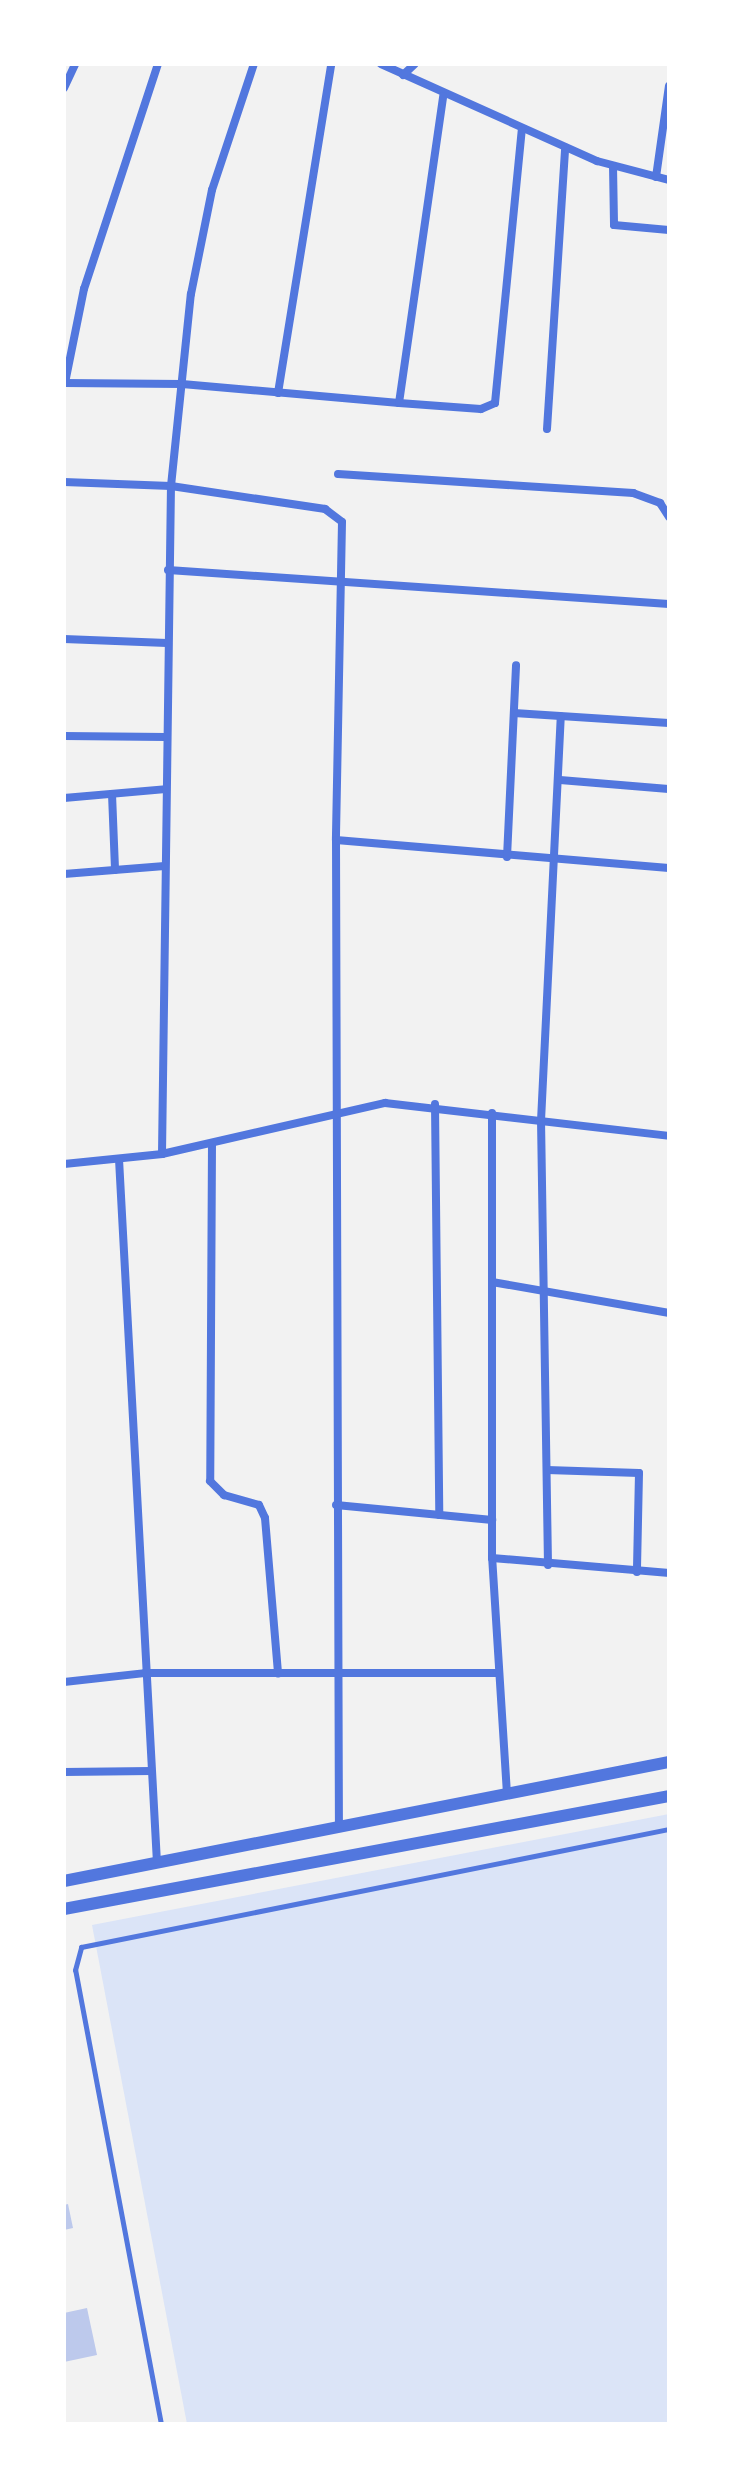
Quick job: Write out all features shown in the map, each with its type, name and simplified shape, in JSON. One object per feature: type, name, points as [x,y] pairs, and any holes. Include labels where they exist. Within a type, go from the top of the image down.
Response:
[{"type":"street","points":[[64,88],[75,64]]},
{"type":"street","points":[[158,64],[84,289],[64,383],[182,384],[481,409],[495,403],[522,130]]},
{"type":"street","points":[[162,1154],[171,486],[182,384],[212,190],[254,64]]},
{"type":"street","points":[[278,393],[331,64]]},
{"type":"street","points":[[381,64],[443,96],[565,148],[613,166],[669,180]]},
{"type":"street","points":[[403,75],[415,64]]},
{"type":"street","points":[[656,177],[669,86]]},
{"type":"street","points":[[399,403],[443,96]]},
{"type":"street","points":[[547,429],[565,148]]},
{"type":"street","points":[[613,166],[614,225],[669,230]]},
{"type":"street","points":[[338,474],[633,493],[660,503],[669,517]]},
{"type":"street","points":[[64,482],[171,486],[337,513],[335,1674],[339,1826]]},
{"type":"street","points":[[168,570],[339,579],[669,604]]},
{"type":"street","points":[[64,639],[167,643]]},
{"type":"street","points":[[507,857],[516,665]]},
{"type":"street","points":[[514,713],[669,723]]},
{"type":"street","points":[[548,1565],[541,1121],[559,859],[561,716]]},
{"type":"street","points":[[64,736],[166,737]]},
{"type":"street","points":[[560,780],[669,789]]},
{"type":"street","points":[[64,798],[166,789]]},
{"type":"street","points":[[112,794],[115,870]]},
{"type":"street","points":[[336,840],[507,857],[669,868]]},
{"type":"street","points":[[64,874],[165,866]]},
{"type":"street","points":[[435,1104],[439,1515]]},
{"type":"street","points":[[64,1164],[162,1154],[338,1110],[435,1104],[541,1121],[669,1136]]},
{"type":"street","points":[[492,1113],[492,1558],[496,1673],[507,1794]]},
{"type":"street","points":[[212,1143],[210,1481],[224,1495],[259,1505],[265,1518],[278,1673]]},
{"type":"street","points":[[119,1159],[157,1863]]},
{"type":"street","points":[[492,1282],[669,1313]]},
{"type":"street","points":[[547,1470],[639,1473],[637,1572]]},
{"type":"street","points":[[336,1505],[492,1520]]},
{"type":"street","points":[[492,1558],[669,1573]]},
{"type":"street","points":[[64,1682],[145,1673],[496,1673]]},
{"type":"street","points":[[64,1881],[669,1762]]},
{"type":"street","points":[[64,1772],[151,1771]]},
{"type":"street","points":[[64,1909],[669,1796]]},
{"type":"lane","points":[[161,2424],[75,1970],[81,1947],[669,1829]]},
{"type":"shaded area","points":[[669,1814],[669,2424],[187,2424],[92,1925]]},
{"type":"building","points":[[68,2204],[73,2228],[64,2230],[64,2205]]},
{"type":"building","points":[[87,2308],[97,2355],[64,2362],[64,2313]]}]
